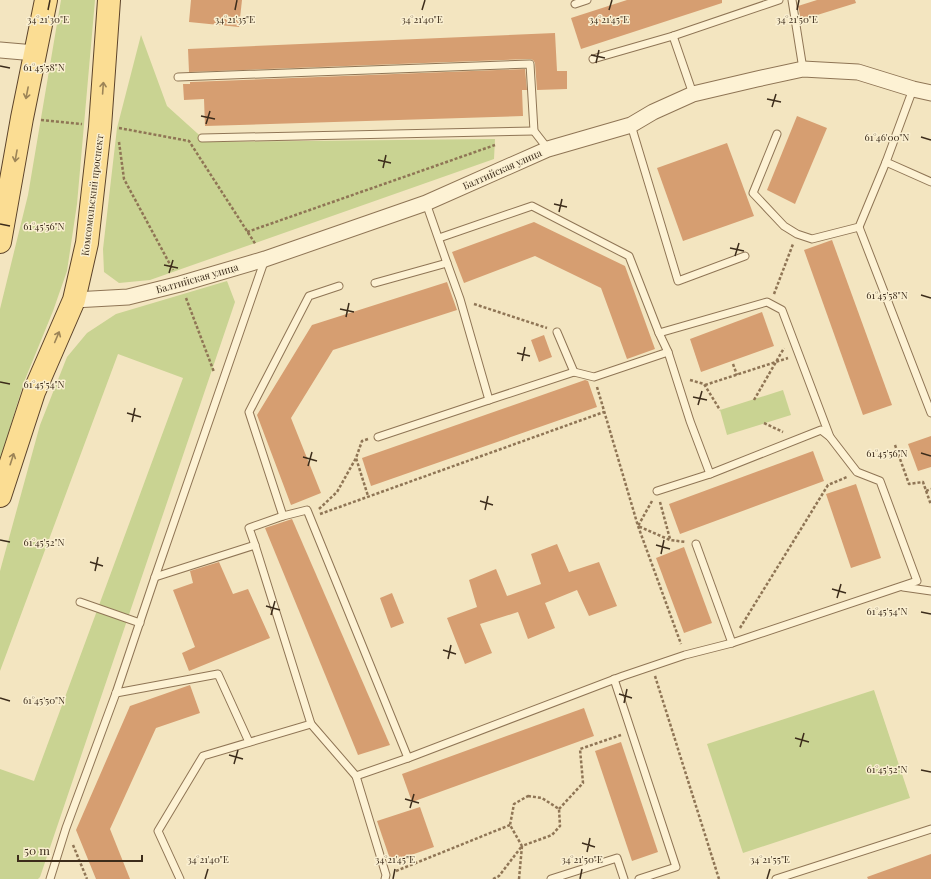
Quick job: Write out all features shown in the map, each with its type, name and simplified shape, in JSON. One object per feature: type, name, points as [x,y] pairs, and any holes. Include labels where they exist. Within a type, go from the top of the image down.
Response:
[{"type":"main road","points":[[0,242],[22,118],[46,0]]},
{"type":"main road","name":"Комсомольский проспект","points":[[0,496],[34,392],[74,300],[87,242],[109,127],[109,0]]},
{"type":"street","points":[[0,50],[35,53]]},
{"type":"street","name":"Балтийская улица","points":[[74,300],[128,297],[180,284],[265,259],[426,203],[548,149],[631,126],[653,112],[693,94],[803,69],[858,72],[931,92]]},
{"type":"lane","points":[[575,4],[587,0]]},
{"type":"lane","points":[[594,59],[673,36],[780,0]]},
{"type":"lane","points":[[792,0],[803,69]]},
{"type":"lane","points":[[673,36],[693,94]]},
{"type":"lane","points":[[178,77],[530,64],[534,131],[548,149]]},
{"type":"lane","points":[[913,88],[886,162],[859,227],[931,413]]},
{"type":"lane","points":[[631,126],[678,281],[745,256]]},
{"type":"lane","points":[[202,138],[534,131]]},
{"type":"lane","points":[[777,134],[753,192],[784,226],[797,234],[812,239],[859,227]]},
{"type":"lane","points":[[886,162],[931,182]]},
{"type":"lane","points":[[426,203],[439,238],[446,264],[460,299],[488,400]]},
{"type":"lane","points":[[439,238],[532,206],[629,256],[668,352],[690,421],[710,474]]},
{"type":"lane","points":[[50,879],[66,828],[116,693],[265,259]]},
{"type":"lane","points":[[375,283],[446,264]]},
{"type":"lane","points":[[284,516],[249,412],[310,296],[339,286]]},
{"type":"lane","points":[[356,776],[408,758],[614,679],[917,581],[880,481],[857,472],[830,436],[782,310],[767,302],[659,333]]},
{"type":"lane","points":[[557,332],[574,372]]},
{"type":"lane","points":[[378,437],[574,372],[594,377],[668,352]]},
{"type":"lane","points":[[657,492],[710,474],[820,430],[830,436]]},
{"type":"lane","points":[[385,877],[356,776],[312,724],[249,528],[284,516],[308,510],[408,758]]},
{"type":"lane","points":[[155,577],[255,544]]},
{"type":"lane","points":[[696,544],[732,642]]},
{"type":"lane","points":[[901,586],[931,591]]},
{"type":"lane","points":[[80,602],[140,623]]},
{"type":"lane","points":[[116,693],[218,674],[249,742]]},
{"type":"lane","points":[[614,679],[676,867],[639,879]]},
{"type":"lane","points":[[180,879],[158,831],[203,756],[312,724]]},
{"type":"lane","points":[[776,879],[931,829]]},
{"type":"lane","points":[[552,879],[617,858],[624,879]]},
{"type":"path","points":[[22,118],[109,127],[189,142],[265,259]]},
{"type":"path","points":[[109,127],[124,179],[180,284],[220,390]]},
{"type":"path","points":[[247,232],[497,144]]},
{"type":"path","points":[[770,304],[797,234]]},
{"type":"path","points":[[460,299],[557,332]]},
{"type":"path","points":[[754,400],[791,335]]},
{"type":"path","points":[[705,385],[799,354]]},
{"type":"path","points":[[733,364],[737,375]]},
{"type":"path","points":[[594,377],[638,526],[685,655]]},
{"type":"path","points":[[689,380],[704,384],[720,410]]},
{"type":"path","points":[[310,518],[604,412]]},
{"type":"path","points":[[764,423],[798,439]]},
{"type":"path","points":[[310,518],[336,492],[356,458],[362,441],[378,437]]},
{"type":"path","points":[[895,445],[909,484],[923,482],[931,506]]},
{"type":"path","points":[[356,458],[368,496]]},
{"type":"path","points":[[732,642],[828,485],[857,472]]},
{"type":"path","points":[[926,491],[931,489]]},
{"type":"path","points":[[638,526],[657,492]]},
{"type":"path","points":[[657,492],[670,540]]},
{"type":"path","points":[[638,526],[670,540],[696,544]]},
{"type":"path","points":[[652,666],[720,879]]},
{"type":"path","points":[[493,879],[498,876],[522,846],[552,835],[560,826],[559,809],[583,783],[580,749],[631,731]]},
{"type":"path","points":[[519,879],[522,846],[510,825],[514,804],[528,796],[542,798],[559,809]]},
{"type":"path","points":[[385,877],[510,825]]},
{"type":"path","points":[[66,828],[87,879]]},
{"type":"green space","points":[[61,0],[95,0],[77,204],[67,271],[53,311],[24,382],[0,460],[0,309],[28,195]]},
{"type":"green space","points":[[141,35],[167,106],[207,142],[495,139],[494,159],[150,280],[119,283],[104,272],[103,249],[117,128]]},
{"type":"green space","points":[[227,281],[235,302],[40,877],[38,879],[0,879],[0,769],[34,781],[183,378],[118,354],[0,671],[0,571],[40,425],[67,357],[87,333],[116,314]]},
{"type":"green space","points":[[783,390],[791,415],[727,435],[720,410]]},
{"type":"green space","points":[[874,690],[910,798],[743,853],[707,744]]},
{"type":"building","points":[[191,0],[242,0],[239,27],[189,22]]},
{"type":"building","points":[[627,0],[722,0],[722,3],[581,49],[571,18]]},
{"type":"building","points":[[817,0],[855,0],[856,3],[801,20],[798,6]]},
{"type":"building","points":[[555,33],[557,71],[567,71],[567,89],[537,90],[535,63],[530,59],[189,72],[188,49]]},
{"type":"building","points":[[525,69],[527,90],[522,90],[523,116],[205,126],[204,99],[184,100],[183,84],[190,84],[190,82]]},
{"type":"building","points":[[797,116],[827,128],[795,204],[767,190]]},
{"type":"building","points":[[727,143],[754,216],[683,241],[657,168]]},
{"type":"building","points":[[534,222],[625,266],[655,349],[627,359],[601,288],[535,256],[464,283],[452,252]]},
{"type":"building","points":[[832,240],[892,405],[863,415],[804,250]]},
{"type":"building","points":[[447,282],[457,310],[333,350],[291,418],[321,493],[291,505],[257,415],[312,325]]},
{"type":"building","points":[[762,312],[774,346],[701,372],[690,339]]},
{"type":"building","points":[[544,335],[552,357],[539,362],[531,340]]},
{"type":"building","points":[[585,380],[588,381],[597,407],[371,486],[362,458]]},
{"type":"building","points":[[931,436],[931,467],[918,471],[908,444]]},
{"type":"building","points":[[813,451],[824,481],[680,534],[669,504]]},
{"type":"building","points":[[856,484],[881,558],[851,568],[826,494]]},
{"type":"building","points":[[292,519],[390,745],[358,755],[265,528]]},
{"type":"building","points":[[557,544],[569,572],[599,562],[617,606],[589,616],[577,590],[545,603],[555,628],[528,639],[518,612],[480,624],[492,653],[465,664],[447,618],[477,607],[469,580],[496,569],[507,596],[541,584],[531,554]]},
{"type":"building","points":[[684,547],[712,623],[684,633],[656,558]]},
{"type":"building","points":[[219,562],[233,594],[248,589],[270,638],[189,671],[182,653],[195,647],[173,590],[193,583],[190,571]]},
{"type":"building","points":[[392,593],[404,623],[391,628],[380,598]]},
{"type":"building","points":[[190,685],[200,713],[156,728],[110,829],[130,879],[96,879],[76,830],[130,706]]},
{"type":"building","points":[[584,708],[594,736],[412,802],[402,774]]},
{"type":"building","points":[[621,742],[658,852],[632,861],[595,751]]},
{"type":"building","points":[[420,807],[434,847],[391,862],[377,821]]},
{"type":"building","points":[[931,854],[931,879],[868,879],[867,877]]}]
